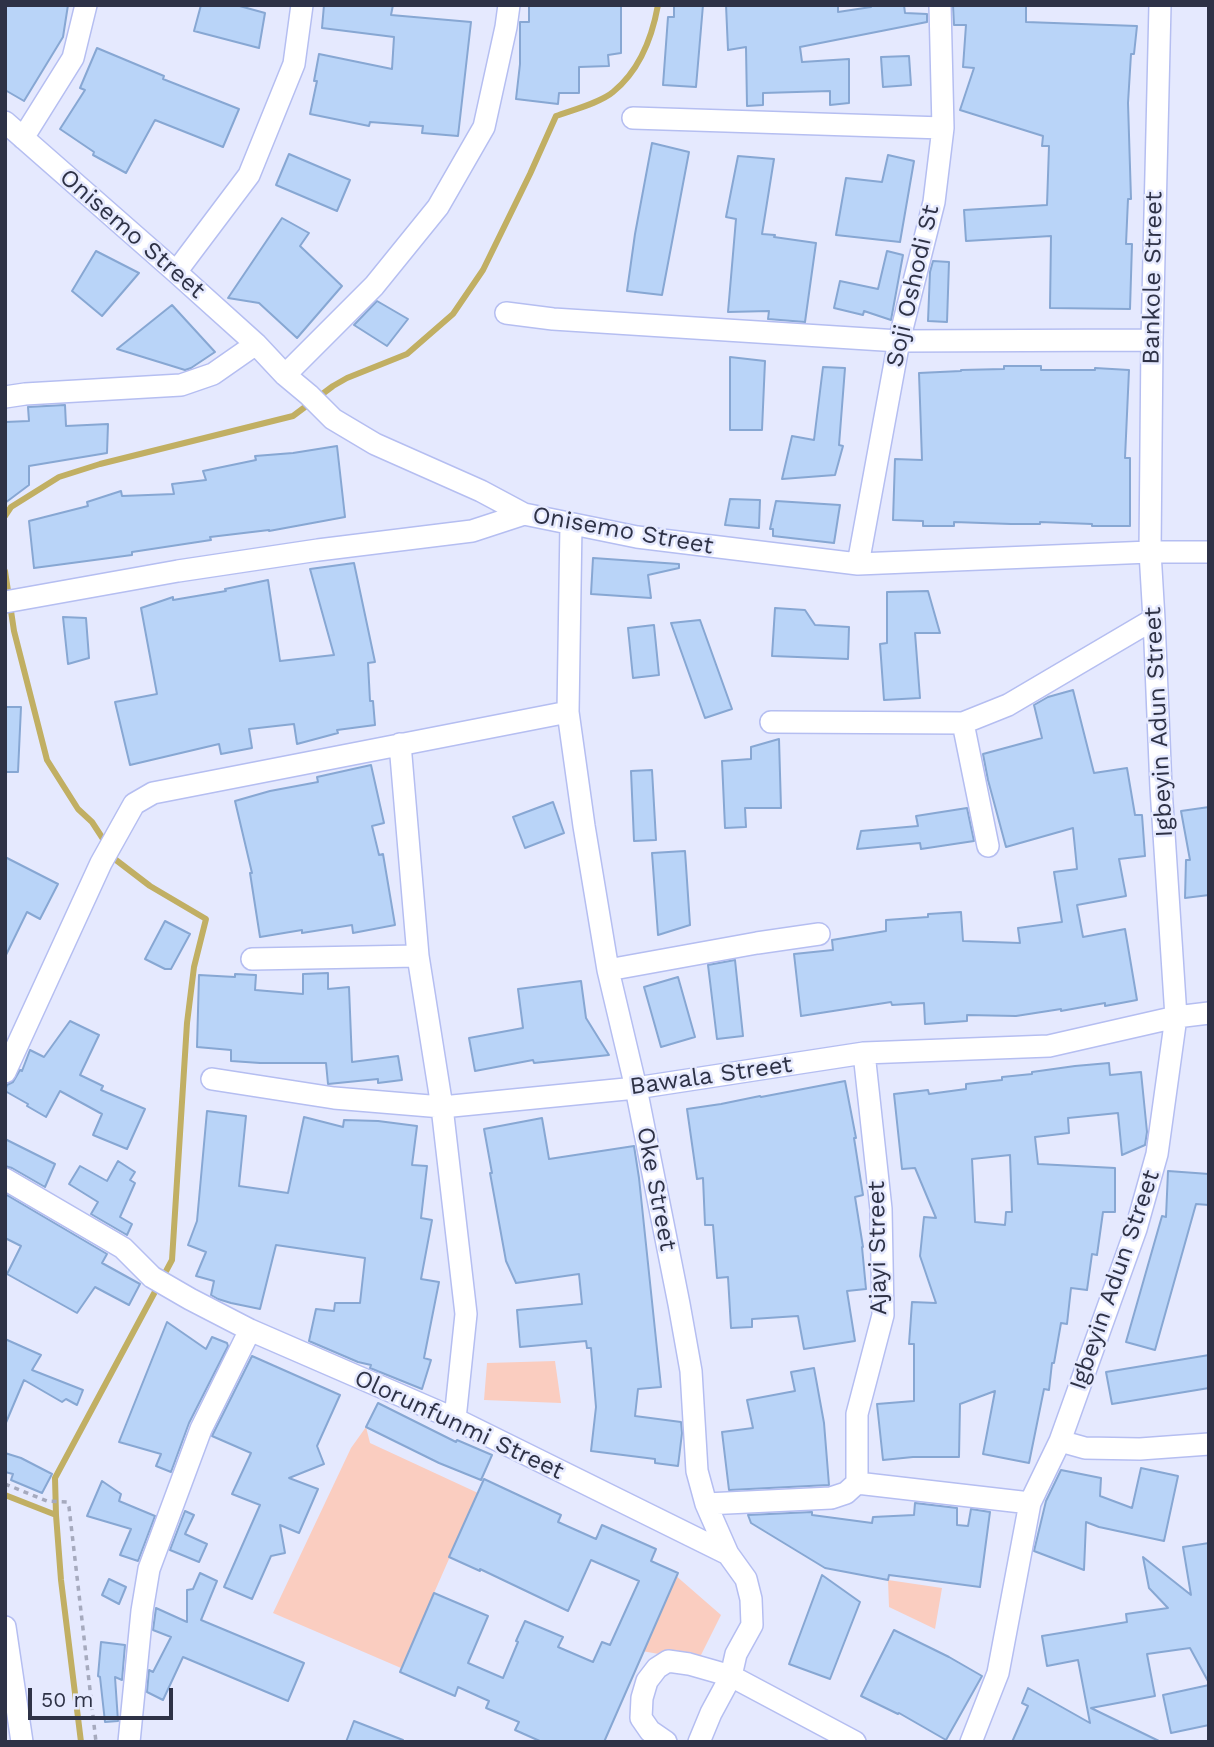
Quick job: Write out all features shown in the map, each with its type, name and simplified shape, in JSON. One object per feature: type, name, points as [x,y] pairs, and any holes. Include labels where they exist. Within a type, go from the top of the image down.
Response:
[{"type":"street","points":[[23,138],[73,58],[86,5]]},
{"type":"street","points":[[176,272],[249,174],[294,64],[302,5]]},
{"type":"street","points":[[285,375],[374,286],[438,207],[484,127],[509,5]]},
{"type":"street","name":"Soji Oshodi St","points":[[858,564],[899,341],[933,202],[943,128],[940,5]]},
{"type":"street","name":"Bankole Street","points":[[1150,552],[1160,5]]},
{"type":"street","points":[[633,118],[943,128]]},
{"type":"street","name":"Onisemo Street","points":[[5,122],[256,344],[333,419],[375,444],[481,491],[524,514],[662,541],[858,564],[1209,552]]},
{"type":"street","points":[[506,313],[553,319],[899,341],[1152,340]]},
{"type":"street","points":[[5,397],[181,385],[213,374],[256,344]]},
{"type":"street","points":[[15,600],[177,571],[472,530],[524,514]]},
{"type":"street","name":"Oke Street","points":[[572,524],[568,712],[584,826],[608,970],[636,1087],[680,1304],[691,1371],[697,1471],[706,1504],[727,1554],[746,1579],[751,1599],[752,1625],[736,1654],[731,1676],[699,1742]]},
{"type":"street","name":"Igbeyin Adun Street","points":[[971,1742],[998,1672],[1030,1503],[1060,1441],[1136,1229],[1157,1154],[1176,1017],[1161,788],[1150,552]]},
{"type":"street","points":[[771,722],[963,723],[1008,705],[1154,619]]},
{"type":"street","points":[[5,1072],[101,863],[134,804],[153,793],[568,712]]},
{"type":"street","points":[[963,723],[988,845]]},
{"type":"street","points":[[400,744],[418,956],[442,1107],[466,1314],[455,1419]]},
{"type":"street","points":[[608,970],[819,934]]},
{"type":"street","points":[[252,958],[418,956]]},
{"type":"street","name":"Bawala Street","points":[[212,1079],[334,1098],[442,1107],[636,1087],[864,1054],[1049,1046],[1176,1017],[1209,1013]]},
{"type":"street","name":"Ajayi Street","points":[[857,1483],[857,1414],[883,1315],[881,1209],[864,1054]]},
{"type":"street","name":"Olorunfunmi Street","points":[[5,1179],[123,1248],[152,1277],[250,1330],[455,1419],[727,1554]]},
{"type":"street","points":[[130,1742],[142,1611],[149,1569],[201,1429],[250,1330]]},
{"type":"street","points":[[1060,1441],[1085,1447],[1140,1449],[1209,1444]]},
{"type":"street","points":[[706,1504],[831,1498],[846,1493],[857,1483],[1030,1503]]},
{"type":"street","points":[[5,1627],[22,1742]]},
{"type":"street","points":[[666,1742],[650,1731],[641,1718],[642,1698],[647,1681],[657,1668],[668,1661],[731,1676],[855,1742]]},
{"type":"path","points":[[5,1484],[47,1501],[67,1502],[69,1507],[96,1742]]},
{"type":"shaded area","points":[[555,1361],[561,1403],[484,1400],[487,1363]]},
{"type":"shaded area","points":[[366,1427],[370,1443],[478,1493],[401,1668],[273,1613],[351,1448]]},
{"type":"shaded area","points":[[667,1568],[721,1615],[698,1661],[642,1651]]},
{"type":"shaded area","points":[[888,1580],[942,1588],[935,1629],[889,1607]]},
{"type":"building","points":[[5,5],[68,5],[63,37],[24,101],[5,90]]},
{"type":"building","points":[[201,5],[236,5],[265,13],[259,48],[194,31]]},
{"type":"building","points":[[324,5],[393,5],[391,15],[471,22],[458,136],[422,133],[423,126],[370,122],[369,126],[310,114],[319,54],[392,69],[394,37],[322,28]]},
{"type":"building","points":[[529,5],[621,5],[621,53],[608,55],[609,66],[579,67],[579,93],[559,93],[558,104],[516,99],[520,64],[520,22],[529,22]]},
{"type":"building","points":[[674,5],[703,5],[696,87],[663,85],[668,17],[674,17]]},
{"type":"building","points":[[726,5],[838,5],[838,12],[871,5],[904,5],[905,13],[927,14],[927,22],[800,47],[802,62],[849,59],[849,103],[830,105],[830,91],[763,93],[763,105],[747,106],[746,47],[728,50]]},
{"type":"building","points":[[953,5],[1026,5],[1026,22],[1137,26],[1134,54],[1131,54],[1128,103],[1131,199],[1128,199],[1126,244],[1132,244],[1130,309],[1050,308],[1051,236],[966,241],[964,210],[1047,205],[1049,146],[1042,146],[1043,136],[960,110],[974,68],[963,67],[966,25],[954,25]]},
{"type":"building","points":[[97,48],[164,76],[163,79],[239,109],[223,147],[155,120],[126,173],[93,155],[94,152],[60,129],[85,90],[80,88]]},
{"type":"building","points":[[909,56],[911,85],[883,87],[881,57]]},
{"type":"building","points":[[652,143],[689,152],[662,295],[627,291]]},
{"type":"building","points":[[289,154],[350,180],[337,211],[276,185]]},
{"type":"building","points":[[888,155],[914,161],[900,242],[836,235],[846,178],[882,182]]},
{"type":"building","points":[[738,156],[774,159],[762,234],[816,243],[805,322],[768,319],[769,311],[728,312],[736,219],[726,217]]},
{"type":"building","points":[[282,218],[309,233],[300,246],[342,286],[297,338],[259,303],[228,298]]},
{"type":"building","points":[[96,251],[139,273],[102,316],[72,291]]},
{"type":"building","points":[[887,251],[903,255],[891,320],[864,311],[863,315],[834,308],[840,281],[878,289]]},
{"type":"building","points":[[933,261],[949,262],[947,322],[928,321]]},
{"type":"building","points":[[377,301],[408,319],[387,346],[354,325]]},
{"type":"building","points":[[172,305],[215,352],[185,370],[117,349]]},
{"type":"building","points":[[730,357],[765,361],[762,430],[730,430]]},
{"type":"building","points":[[1004,366],[1041,366],[1041,370],[1129,370],[1125,458],[1130,458],[1130,526],[954,522],[954,526],[923,526],[923,521],[893,520],[895,459],[922,460],[919,373],[1004,369]]},
{"type":"building","points":[[823,367],[845,368],[839,445],[843,446],[835,475],[782,479],[792,436],[814,440]]},
{"type":"building","points":[[65,405],[66,426],[108,424],[107,453],[29,466],[29,485],[5,503],[5,422],[29,421],[28,407]]},
{"type":"building","points":[[337,446],[345,517],[269,531],[210,537],[211,540],[132,552],[132,555],[34,568],[29,521],[88,506],[87,502],[121,491],[122,496],[174,494],[172,484],[206,480],[203,471],[256,460],[255,456]]},
{"type":"building","points":[[730,499],[760,500],[759,528],[725,525]]},
{"type":"building","points":[[776,501],[840,505],[834,543],[773,536],[773,529],[770,529]]},
{"type":"building","points":[[593,558],[679,564],[679,568],[648,575],[651,598],[591,594]]},
{"type":"building","points":[[354,563],[375,662],[368,663],[370,701],[373,701],[375,725],[337,730],[338,733],[297,744],[294,724],[249,729],[252,748],[221,754],[219,744],[130,765],[115,702],[157,694],[141,608],[173,597],[173,600],[226,591],[225,589],[268,580],[280,661],[334,655],[310,569]]},
{"type":"building","points":[[928,591],[940,633],[915,633],[920,698],[884,700],[880,644],[887,643],[887,592]]},
{"type":"building","points":[[775,608],[805,610],[815,625],[849,627],[848,659],[772,656]]},
{"type":"building","points":[[63,617],[86,618],[89,658],[68,664]]},
{"type":"building","points":[[700,620],[732,709],[705,718],[671,623]]},
{"type":"building","points":[[654,625],[659,675],[633,678],[628,628]]},
{"type":"building","points":[[1073,690],[1094,773],[1127,768],[1135,815],[1142,815],[1145,856],[1119,859],[1126,896],[1077,905],[1083,937],[1125,929],[1137,1000],[1016,1016],[967,1015],[967,1021],[925,1024],[924,1003],[892,1005],[891,1002],[801,1016],[794,954],[833,950],[832,940],[886,931],[886,920],[961,912],[963,941],[1020,943],[1018,928],[1062,922],[1054,872],[1077,869],[1073,828],[1006,847],[983,754],[1042,738],[1034,705],[1048,697]]},
{"type":"building","points":[[5,707],[21,707],[18,772],[5,772]]},
{"type":"building","points":[[779,739],[781,808],[745,808],[746,827],[725,828],[722,761],[751,759],[751,747]]},
{"type":"building","points":[[371,765],[384,823],[372,826],[379,855],[383,854],[395,925],[353,933],[352,925],[260,937],[252,873],[235,801],[318,782],[317,777]]},
{"type":"building","points":[[652,770],[656,840],[634,841],[631,771]]},
{"type":"building","points":[[553,802],[564,833],[525,848],[513,817]]},
{"type":"building","points":[[1209,807],[1209,895],[1185,898],[1186,860],[1190,860],[1181,811]]},
{"type":"building","points":[[967,808],[974,841],[921,849],[920,843],[857,849],[861,831],[918,826],[916,816]]},
{"type":"building","points":[[685,851],[690,925],[658,935],[652,853]]},
{"type":"building","points":[[5,857],[58,884],[40,919],[27,912],[5,957]]},
{"type":"building","points":[[165,921],[190,934],[171,969],[165,969],[145,959]]},
{"type":"building","points":[[735,960],[743,1036],[717,1039],[708,965]]},
{"type":"building","points":[[328,973],[328,989],[349,987],[352,1062],[398,1056],[402,1080],[378,1083],[378,1079],[328,1084],[326,1063],[231,1061],[231,1050],[197,1047],[199,975],[256,975],[255,990],[303,994],[303,974]]},
{"type":"building","points":[[678,977],[695,1037],[661,1047],[644,987]]},
{"type":"building","points":[[581,981],[586,1018],[609,1055],[534,1063],[533,1060],[475,1071],[469,1038],[523,1028],[518,989]]},
{"type":"building","points":[[70,1021],[99,1035],[80,1075],[103,1086],[101,1090],[145,1109],[127,1149],[93,1135],[102,1114],[60,1091],[46,1117],[5,1091],[7,1085],[22,1071],[30,1050],[44,1057]]},
{"type":"building","points":[[1109,1063],[1110,1075],[1141,1072],[1147,1132],[1145,1145],[1122,1155],[1118,1113],[1068,1118],[1069,1133],[1035,1137],[1038,1164],[1115,1168],[1115,1212],[1103,1212],[1097,1255],[1092,1254],[1087,1290],[1071,1288],[1067,1324],[1061,1323],[1049,1390],[1044,1389],[1029,1463],[983,1454],[995,1391],[960,1404],[959,1457],[883,1460],[877,1404],[914,1401],[914,1344],[909,1344],[912,1302],[936,1303],[920,1256],[924,1217],[936,1218],[915,1168],[902,1169],[894,1094],[928,1090],[929,1094],[966,1089],[966,1084]],"holes":[[[1010,1155],[1012,1212],[1006,1212],[1005,1225],[975,1222],[972,1159]]]},
{"type":"building","points":[[845,1081],[863,1195],[855,1197],[866,1289],[847,1291],[855,1341],[804,1349],[798,1316],[752,1319],[752,1327],[731,1328],[728,1277],[717,1278],[713,1225],[705,1225],[703,1178],[697,1179],[687,1109]]},
{"type":"building","points":[[207,1111],[246,1116],[239,1186],[288,1193],[304,1117],[343,1127],[344,1120],[417,1126],[412,1165],[427,1166],[421,1218],[432,1220],[421,1279],[439,1282],[424,1358],[431,1360],[422,1389],[370,1368],[371,1365],[309,1341],[316,1309],[334,1311],[335,1303],[360,1303],[365,1258],[276,1245],[260,1309],[218,1299],[211,1295],[214,1281],[196,1276],[206,1252],[188,1245],[197,1221]]},
{"type":"building","points":[[542,1118],[549,1159],[634,1146],[661,1387],[638,1389],[635,1416],[681,1422],[678,1466],[655,1463],[655,1459],[591,1451],[596,1407],[591,1348],[587,1348],[586,1341],[520,1347],[517,1310],[582,1304],[579,1274],[516,1283],[506,1261],[484,1129]]},
{"type":"building","points":[[5,1139],[55,1164],[45,1187],[5,1166]]},
{"type":"building","points":[[118,1161],[135,1172],[130,1180],[135,1183],[120,1217],[132,1224],[127,1235],[91,1214],[98,1202],[69,1184],[80,1166],[107,1181]]},
{"type":"building","points":[[1168,1171],[1209,1174],[1209,1205],[1196,1204],[1155,1350],[1126,1342],[1162,1216],[1166,1217]]},
{"type":"building","points":[[5,1194],[107,1254],[102,1263],[140,1284],[129,1305],[95,1287],[77,1313],[7,1274],[21,1246],[5,1238]]},
{"type":"building","points":[[167,1322],[206,1349],[212,1337],[227,1343],[228,1346],[189,1423],[171,1472],[156,1466],[161,1454],[119,1442]]},
{"type":"building","points":[[5,1339],[41,1355],[32,1370],[83,1390],[77,1405],[66,1399],[62,1402],[24,1380],[5,1425]]},
{"type":"building","points":[[1209,1355],[1209,1388],[1112,1404],[1106,1372]]},
{"type":"building","points":[[252,1356],[340,1395],[317,1446],[324,1464],[289,1478],[318,1489],[299,1533],[280,1525],[285,1553],[271,1556],[252,1599],[224,1587],[260,1505],[232,1494],[251,1453],[212,1436]]},
{"type":"building","points":[[814,1368],[824,1423],[829,1485],[729,1490],[722,1432],[753,1428],[747,1400],[795,1391],[791,1372]]},
{"type":"building","points":[[378,1403],[456,1442],[457,1440],[492,1455],[481,1480],[439,1463],[366,1427]]},
{"type":"building","points":[[5,1453],[52,1474],[42,1493],[11,1480],[13,1474],[5,1472]]},
{"type":"building","points":[[1141,1468],[1178,1476],[1164,1541],[1086,1522],[1084,1570],[1034,1551],[1046,1501],[1061,1470],[1101,1478],[1100,1496],[1132,1508]]},
{"type":"building","points":[[484,1479],[561,1515],[558,1522],[596,1539],[602,1525],[656,1549],[651,1561],[678,1573],[604,1742],[542,1742],[515,1730],[519,1722],[486,1708],[489,1701],[458,1687],[455,1696],[400,1672],[434,1593],[488,1616],[468,1663],[503,1678],[525,1621],[563,1637],[558,1647],[593,1662],[602,1642],[610,1645],[639,1581],[591,1560],[568,1611],[449,1557]]},
{"type":"building","points":[[102,1481],[121,1494],[119,1501],[155,1516],[138,1561],[120,1555],[131,1529],[87,1516]]},
{"type":"building","points":[[915,1503],[957,1508],[957,1525],[968,1526],[971,1509],[990,1512],[980,1587],[889,1575],[888,1580],[825,1568],[751,1523],[748,1515],[812,1512],[812,1515],[872,1523],[873,1517],[914,1515]]},
{"type":"building","points":[[185,1511],[194,1515],[185,1534],[207,1544],[199,1562],[170,1550]]},
{"type":"building","points":[[1209,1543],[1209,1683],[1190,1648],[1147,1654],[1155,1696],[1091,1708],[1161,1742],[1012,1742],[1028,1706],[1022,1703],[1028,1688],[1090,1723],[1078,1660],[1047,1666],[1042,1636],[1127,1622],[1126,1614],[1168,1608],[1149,1588],[1143,1557],[1191,1595],[1183,1547]]},
{"type":"building","points":[[200,1573],[217,1581],[201,1620],[304,1663],[288,1701],[183,1657],[163,1700],[147,1692],[149,1670],[153,1672],[171,1637],[153,1630],[156,1608],[187,1622],[187,1590],[193,1589]]},
{"type":"building","points":[[822,1575],[860,1602],[830,1679],[789,1664]]},
{"type":"building","points":[[109,1579],[126,1587],[119,1604],[102,1595]]},
{"type":"building","points":[[894,1630],[982,1676],[946,1740],[899,1713],[861,1696]]},
{"type":"building","points":[[101,1642],[125,1645],[122,1680],[115,1677],[118,1721],[105,1722],[98,1676]]},
{"type":"building","points":[[1209,1685],[1209,1725],[1171,1733],[1163,1695]]},
{"type":"building","points":[[354,1721],[403,1740],[403,1742],[346,1742]]},
{"type":"waterway","points":[[5,516],[11,507],[59,477],[100,464],[293,416],[347,378],[407,354],[453,314],[483,270],[556,116],[601,100],[622,84],[643,53],[658,5]]},
{"type":"waterway","points":[[5,571],[14,631],[47,760],[78,809],[92,822],[107,845]]},
{"type":"waterway","points":[[56,1515],[55,1478],[172,1260],[187,1023],[194,967],[206,919],[150,886],[112,855]]},
{"type":"waterway","points":[[5,1495],[56,1515],[61,1580],[81,1742]]}]
